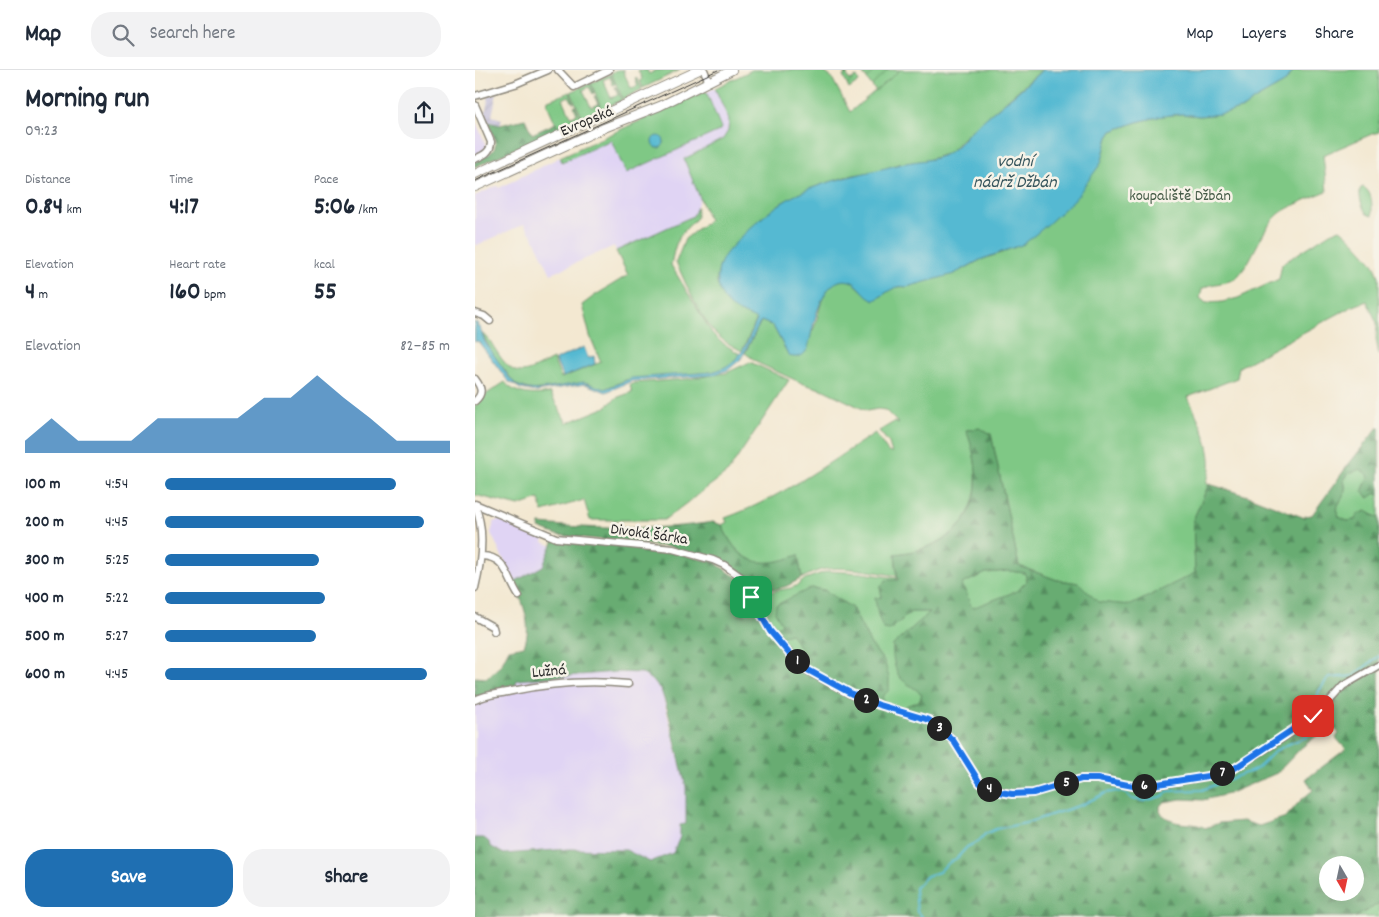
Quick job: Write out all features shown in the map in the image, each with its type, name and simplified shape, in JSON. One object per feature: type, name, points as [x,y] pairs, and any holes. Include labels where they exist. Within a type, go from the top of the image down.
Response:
[{"type":"main road","name":"Evropská","points":[[475,174],[699,70]]},
{"type":"main road","name":"Evropská","points":[[475,187],[604,128],[660,106],[732,70]]},
{"type":"street","points":[[475,96],[515,84],[548,70]]},
{"type":"street","points":[[558,70],[574,87],[609,70]]},
{"type":"street","points":[[704,70],[709,82]]},
{"type":"street","points":[[475,105],[491,142],[488,152],[475,159]]},
{"type":"street","points":[[475,313],[491,321]]},
{"type":"street","points":[[475,379],[481,390],[475,401]]},
{"type":"street","points":[[475,505],[480,526],[481,556],[475,588]]},
{"type":"street","name":"Divoká Šárka","points":[[475,505],[556,538],[673,549],[724,565],[741,577],[770,631],[792,657],[824,680],[852,694],[879,705],[929,720],[953,740],[980,783],[987,788],[1000,792],[1012,794],[1033,793],[1081,779],[1098,779],[1133,786],[1145,786],[1220,774],[1235,768],[1291,733],[1326,705],[1343,686],[1379,665]]},
{"type":"street","points":[[481,556],[491,556],[499,560],[519,596]]},
{"type":"street","points":[[475,617],[493,627],[494,631]]},
{"type":"street","name":"Lužná","points":[[475,700],[485,695],[522,688],[601,681],[628,684]]},
{"type":"shaded area","points":[[715,88],[729,120],[728,131],[723,139],[685,159],[700,198],[693,216],[616,251],[614,246],[551,274],[533,237],[524,224],[475,246],[475,196],[497,186],[499,188],[560,157]]},
{"type":"shaded area","points":[[497,93],[492,116],[502,119],[500,125],[484,120],[489,95]]},
{"type":"shaded area","points":[[475,120],[490,154],[475,162]]},
{"type":"shaded area","points":[[501,519],[545,536],[543,542],[552,546],[543,566],[514,582],[491,533],[494,522]]},
{"type":"shaded area","points":[[616,672],[642,673],[661,690],[686,787],[686,824],[680,825],[680,837],[673,853],[650,862],[626,850],[569,849],[504,854],[490,846],[484,838],[475,838],[475,698],[491,691],[514,688],[517,680]]},
{"type":"green space","points":[[625,70],[623,71],[631,88],[638,86],[636,77],[642,89],[623,99],[611,73]]},
{"type":"green space","points":[[638,70],[647,70],[649,74],[657,70],[680,70],[643,88]]},
{"type":"green space","points":[[752,70],[822,70],[832,78],[850,112],[900,70],[1042,70],[965,136],[949,153],[924,161],[898,164],[879,171],[848,176],[812,188],[781,203],[760,221],[720,264],[717,277],[717,284],[728,303],[733,308],[757,319],[742,351],[722,339],[710,327],[694,300],[676,262],[685,239],[709,220],[684,159],[723,139],[728,131],[729,120],[715,88]]},
{"type":"green space","points":[[840,70],[851,70],[846,72],[849,80],[857,77],[859,82],[849,89],[843,76],[845,75],[844,71],[841,72]]},
{"type":"green space","points":[[870,70],[900,70],[876,91],[863,74]]},
{"type":"green space","name":"koupaliště Džbán","points":[[1294,70],[1379,70],[1379,132],[1323,155],[1327,191],[1279,214],[1267,228],[1249,261],[1238,276],[1229,281],[1202,289],[1200,298],[1206,303],[1222,302],[1238,298],[1279,279],[1282,264],[1330,233],[1340,229],[1368,257],[1379,275],[1379,356],[1376,339],[1377,323],[1367,301],[1351,307],[1239,367],[1237,378],[1188,397],[1206,439],[1210,462],[1206,483],[1209,484],[1193,520],[1195,573],[1131,606],[1098,602],[1079,583],[1057,580],[1019,566],[991,434],[967,430],[974,454],[976,476],[974,496],[968,514],[957,529],[941,541],[920,549],[895,554],[897,576],[838,568],[821,570],[802,578],[798,556],[772,562],[761,562],[752,560],[735,548],[722,525],[727,522],[725,518],[784,491],[875,433],[888,452],[892,453],[889,443],[879,431],[894,422],[899,424],[885,410],[867,411],[824,390],[804,384],[760,364],[745,353],[761,321],[773,326],[789,356],[815,327],[826,291],[838,281],[850,281],[865,292],[882,296],[893,288],[907,287],[964,269],[980,260],[1004,252],[1101,163],[1108,137],[1112,131],[1162,116],[1181,114],[1200,116],[1220,114],[1244,108],[1284,83]]},
{"type":"green space","points":[[610,74],[615,84],[613,85],[610,77],[603,80],[611,98],[618,95],[616,87],[622,100],[602,109],[591,83]]},
{"type":"green space","points":[[590,83],[593,94],[589,87],[583,90],[591,107],[598,104],[595,96],[601,109],[582,118],[571,92]]},
{"type":"green space","points":[[706,91],[721,128],[719,131],[626,173],[611,140],[562,162],[560,157]]},
{"type":"green space","points":[[570,92],[574,103],[569,96],[563,99],[571,116],[577,114],[575,105],[581,118],[558,129],[547,104],[548,100]]},
{"type":"green space","points":[[525,119],[532,134],[556,123],[558,129],[475,167],[475,162],[489,154],[495,147],[494,137],[488,122],[500,125]]},
{"type":"green space","points":[[1363,187],[1370,195],[1372,216],[1367,214],[1361,202],[1360,189]]},
{"type":"green space","points":[[697,207],[697,218],[679,238],[671,265],[712,333],[721,342],[740,354],[734,361],[724,368],[712,372],[626,380],[604,389],[588,383],[532,390],[516,385],[496,359],[482,334],[488,338],[502,360],[515,371],[527,371],[553,359],[561,378],[601,362],[590,336],[582,305],[628,275],[616,251],[693,216]]},
{"type":"green space","points":[[750,362],[789,380],[728,472],[664,520],[590,520],[584,500],[543,512],[539,499],[519,506],[475,495],[475,406],[485,395],[505,382],[514,390],[525,394],[550,393],[567,423],[606,407],[616,398],[632,392],[630,385],[634,383],[688,379],[726,373]]},
{"type":"green space","points":[[1379,426],[1379,495],[1376,493],[1369,498],[1362,492],[1369,476],[1360,469],[1348,474],[1344,480],[1346,491],[1336,509],[1339,517],[1347,521],[1355,520],[1357,515],[1366,511],[1379,518],[1379,904],[1355,917],[475,917],[475,838],[484,838],[489,842],[490,846],[504,854],[569,849],[626,850],[650,862],[673,853],[680,837],[680,825],[686,824],[686,787],[668,711],[661,690],[642,673],[616,672],[517,680],[514,688],[491,691],[475,698],[475,677],[487,678],[501,665],[509,649],[524,646],[527,622],[514,582],[543,566],[554,540],[660,549],[715,563],[738,578],[772,630],[782,624],[775,612],[776,605],[811,588],[824,590],[852,608],[870,643],[885,663],[889,678],[889,690],[882,697],[887,709],[903,714],[906,706],[919,701],[922,694],[899,676],[894,661],[893,645],[930,612],[911,612],[890,630],[883,629],[875,598],[882,597],[880,588],[886,580],[898,580],[895,554],[920,549],[941,541],[957,529],[968,514],[974,496],[976,476],[973,454],[966,430],[980,428],[991,434],[1019,566],[1057,580],[1079,583],[1098,602],[1131,605],[1195,573],[1193,520],[1209,484],[1251,497],[1305,518],[1305,516],[1312,515]],"holes":[[[1009,571],[1025,573],[1027,581],[1017,591],[972,608],[962,584],[986,573]],[[790,633],[809,660],[804,664],[779,638]],[[1328,727],[1332,727],[1339,733],[1336,738],[1346,749],[1306,779],[1313,790],[1286,817],[1259,826],[1243,821],[1219,823],[1205,828],[1194,824],[1177,823],[1160,812],[1160,806],[1164,802],[1181,799],[1203,800],[1228,794],[1277,773],[1301,748]]]},
{"type":"green space","points":[[1360,468],[1369,476],[1363,489],[1379,495],[1379,518],[1366,511],[1357,515],[1355,520],[1347,521],[1339,517],[1336,509],[1346,491],[1344,480],[1348,474]]},
{"type":"green space","points":[[713,522],[722,525],[735,548],[752,560],[772,562],[798,555],[802,578],[777,589],[762,589],[729,567],[671,547],[557,535],[539,528],[540,524],[648,528]]},
{"type":"green space","points":[[828,571],[897,578],[890,630],[911,612],[931,612],[922,620],[912,686],[922,694],[919,701],[906,706],[903,714],[887,709],[882,697],[885,663],[870,643],[852,608],[824,590],[811,588],[776,612],[783,624],[772,630],[753,596],[757,591],[769,592],[791,588],[805,579]]},
{"type":"green space","points":[[1009,571],[1025,573],[1027,581],[1017,591],[972,609],[962,584],[986,573]]},
{"type":"green space","points":[[790,633],[809,660],[804,664],[779,637]]},
{"type":"green space","points":[[1379,904],[1379,917],[1355,917]]},
{"type":"water","name":"vodní nádrž Džbán","points":[[1042,70],[1294,70],[1284,83],[1244,108],[1220,114],[1200,116],[1181,114],[1162,116],[1112,131],[1108,137],[1101,163],[1075,199],[1024,244],[980,260],[954,274],[907,287],[894,288],[875,300],[850,281],[840,281],[832,285],[820,304],[808,348],[800,356],[789,356],[773,326],[761,321],[741,359],[728,370],[712,375],[632,381],[606,392],[585,384],[536,392],[521,389],[508,381],[478,341],[475,342],[475,322],[480,328],[485,342],[509,377],[516,385],[527,389],[539,390],[584,382],[605,389],[632,378],[712,372],[722,368],[736,359],[757,320],[736,310],[727,303],[719,289],[718,281],[718,273],[723,258],[751,227],[779,205],[822,184],[903,163],[936,158],[948,153]]},
{"type":"water","points":[[656,136],[660,136],[664,142],[660,148],[656,148],[652,144],[652,140]]},
{"type":"water","points":[[584,347],[588,358],[594,356],[595,364],[563,377],[555,360]]},
{"type":"waterway","points":[[1312,713],[1319,691],[1328,678],[1353,676],[1379,656]]},
{"type":"waterway","points":[[922,917],[917,912],[915,888],[927,876],[939,872],[957,858],[967,847],[979,841],[985,834],[996,829],[1026,823],[1081,805],[1106,793],[1117,791],[1125,793],[1132,799],[1144,801],[1163,796],[1168,791],[1202,790],[1254,770],[1274,752],[1290,743],[1307,737],[1313,721],[1312,718]]},
{"type":"tram line","points":[[475,181],[718,70]]},
{"type":"route","points":[[751,597],[770,631],[792,657],[808,670],[852,694],[879,705],[929,720],[953,740],[980,783],[987,788],[1000,792],[1012,794],[1033,793],[1081,779],[1098,779],[1133,786],[1145,786],[1220,774],[1235,768],[1291,733],[1313,716]]}]
